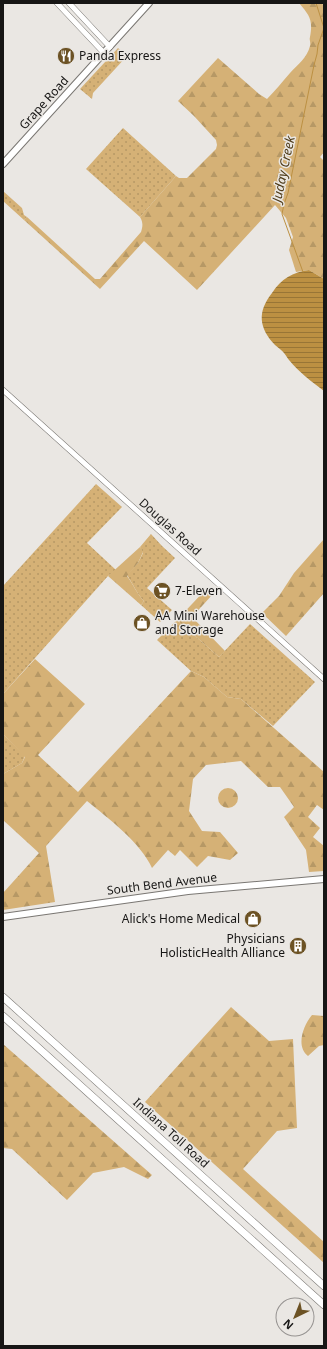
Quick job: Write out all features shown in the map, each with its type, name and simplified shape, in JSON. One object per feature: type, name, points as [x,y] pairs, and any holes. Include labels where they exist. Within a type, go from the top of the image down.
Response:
[{"type":"highway","name":"Indiana Toll Road","points":[[3,997],[324,1286]]},
{"type":"highway","points":[[3,1016],[324,1305]]},
{"type":"main road","name":"Grape Road","points":[[3,164],[150,3]]},
{"type":"main road","name":"South Bend Avenue","points":[[3,917],[188,891],[324,879]]},
{"type":"street","points":[[57,3],[104,53]]},
{"type":"street","points":[[69,3],[110,47]]},
{"type":"street","name":"Douglas Road","points":[[3,390],[324,679]]},
{"type":"green space","points":[[299,3],[322,3],[324,7],[324,152],[320,157],[324,161],[324,279],[309,270],[296,272],[289,250],[293,237],[286,218],[275,205],[197,290],[144,241],[100,289],[24,220],[27,217],[95,279],[100,279],[141,232],[142,221],[140,217],[176,176],[179,178],[187,178],[216,149],[216,140],[178,101],[218,58],[259,94],[267,99],[302,61],[309,50],[311,22],[306,11]]},
{"type":"green space","points":[[118,48],[127,56],[93,93],[92,99],[80,89]]},
{"type":"green space","points":[[123,128],[176,176],[140,217],[86,169]]},
{"type":"green space","points":[[3,191],[22,208],[24,215],[27,217],[24,220],[3,201]]},
{"type":"green space","points":[[96,484],[122,507],[87,543],[116,570],[108,576],[3,694],[3,586]]},
{"type":"green space","points":[[151,534],[175,558],[147,588],[172,610],[160,622],[141,605],[144,601],[127,575],[138,563],[143,553],[140,547]]},
{"type":"green space","points":[[324,539],[324,593],[286,636],[262,613],[279,596],[294,573]]},
{"type":"green space","points":[[140,547],[143,552],[138,563],[127,576],[144,601],[141,605],[108,576]]},
{"type":"green space","points":[[207,588],[213,594],[192,617],[225,651],[219,657],[177,620]]},
{"type":"green space","points":[[177,620],[219,657],[250,624],[315,682],[273,726],[241,699],[227,697],[204,677],[191,671],[157,640]]},
{"type":"green space","points":[[35,659],[85,704],[38,755],[78,792],[191,671],[204,677],[227,697],[241,699],[324,772],[324,810],[317,805],[308,817],[320,828],[313,837],[324,846],[324,871],[309,872],[306,850],[284,817],[294,807],[280,787],[268,787],[241,761],[206,765],[193,779],[189,811],[202,831],[220,832],[238,853],[230,860],[208,856],[197,867],[180,850],[175,856],[168,850],[152,868],[140,849],[132,840],[87,801],[46,846],[55,902],[3,910],[3,893],[39,853],[3,820],[3,774],[22,763],[25,757],[3,734],[3,694]]},
{"type":"green space","points":[[3,734],[25,756],[22,763],[3,774]]},
{"type":"green space","points":[[228,788],[235,791],[238,798],[235,805],[228,808],[221,805],[218,798],[221,791]]},
{"type":"green space","points":[[231,1007],[269,1041],[293,1039],[297,1128],[277,1131],[243,1169],[324,1242],[324,1263],[145,1102]]},
{"type":"green space","points":[[312,1015],[324,1016],[324,1045],[319,1046],[308,1056],[304,1052],[301,1041],[306,1024]]},
{"type":"green space","points":[[3,1044],[152,1175],[148,1179],[124,1167],[93,1173],[67,1200],[12,1149],[3,1148]]},
{"type":"shaded area","points":[[309,270],[324,279],[324,391],[301,373],[275,345],[266,332],[262,320],[262,313],[267,300],[279,284],[293,274]]},
{"type":"waterway","name":"Juday Creek","points":[[303,272],[282,214],[288,193],[318,45],[324,28],[316,3]]},
{"type":"place","name":"Panda Express","points":[[66,56]]},
{"type":"place","name":"7-Eleven","points":[[162,591]]},
{"type":"place","name":"AA Mini Warehouse and Storage","points":[[142,623]]},
{"type":"place","name":"Alick's Home Medical","points":[[253,919]]},
{"type":"place","name":"Physicians HolisticHealth Alliance","points":[[298,946]]}]
